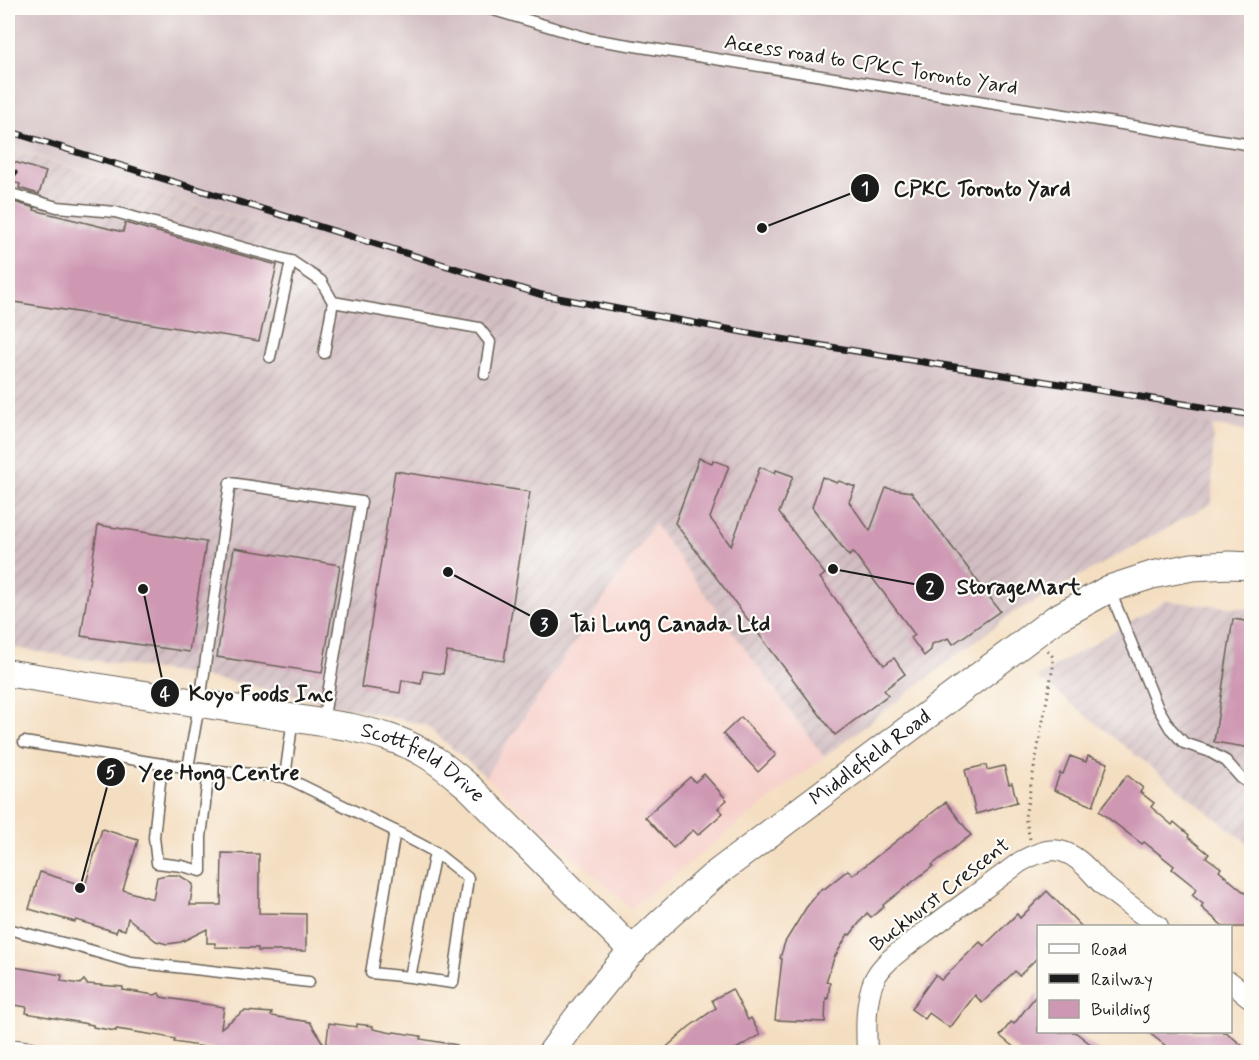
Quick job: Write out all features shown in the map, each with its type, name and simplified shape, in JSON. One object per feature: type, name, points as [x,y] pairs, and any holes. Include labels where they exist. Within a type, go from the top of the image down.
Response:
[{"type":"main road","name":"Middlefield Road","points":[[552,1053],[578,1016],[633,951],[713,876],[1055,619],[1109,589],[1152,575],[1192,567],[1251,566]]},
{"type":"main road","name":"Scottfield Drive","points":[[8,673],[323,722],[400,741],[446,767],[489,806],[633,951]]},
{"type":"street","name":"Buckhurst Crescent","points":[[867,1053],[867,1008],[874,980],[879,973],[897,954],[1034,854],[1045,850],[1071,855],[1102,884],[1155,925]]},
{"type":"street","points":[[1232,984],[1251,999]]},
{"type":"street","points":[[8,1049],[32,1053]]},
{"type":"lane","name":"Access road to CPKC Toronto Yard","points":[[487,8],[591,39],[1251,146]]},
{"type":"lane","points":[[8,193],[57,207],[115,212],[291,261],[321,281],[333,302],[324,353]]},
{"type":"lane","points":[[270,357],[291,261]]},
{"type":"lane","points":[[333,302],[479,328],[490,342],[485,374]]},
{"type":"lane","points":[[188,768],[200,704],[230,483],[361,502],[323,722]]},
{"type":"lane","points":[[1109,589],[1156,706],[1170,728],[1184,743],[1208,751],[1226,761],[1241,778],[1251,785]]},
{"type":"lane","points":[[285,777],[293,718]]},
{"type":"lane","points":[[24,742],[188,768],[285,777],[395,831],[435,852],[468,878],[453,983],[371,973],[395,831]]},
{"type":"lane","points":[[162,764],[154,837],[157,863],[201,871],[201,837],[209,770]]},
{"type":"lane","points":[[410,977],[435,852]]},
{"type":"lane","points":[[8,929],[131,962],[309,982]]},
{"type":"path","points":[[1028,827],[1025,817],[1053,657]]},
{"type":"shaded area","points":[[8,8],[1251,8],[1251,432],[539,310],[8,147]]},
{"type":"shaded area","points":[[8,148],[539,310],[1213,425],[1212,503],[1011,614],[824,757],[654,524],[485,776],[425,725],[235,682],[8,647]]},
{"type":"shaded area","points":[[654,524],[824,757],[631,908],[485,776]]},
{"type":"shaded area","points":[[1165,601],[1251,609],[1251,846],[1037,677]]},
{"type":"building","points":[[8,160],[46,172],[39,194],[19,188],[20,184],[8,181]]},
{"type":"building","points":[[14,202],[35,208],[34,210],[123,232],[125,223],[277,265],[259,341],[8,301],[8,221]]},
{"type":"building","points":[[699,458],[729,466],[710,518],[731,546],[760,467],[775,473],[776,470],[793,476],[779,513],[825,574],[820,578],[884,665],[894,658],[905,674],[884,690],[888,695],[835,735],[675,523]]},
{"type":"building","points":[[395,471],[530,492],[504,661],[447,652],[443,674],[423,671],[421,684],[402,680],[400,693],[361,687]]},
{"type":"building","points":[[822,477],[855,487],[849,502],[870,531],[886,488],[911,492],[1000,611],[953,644],[949,638],[932,644],[931,650],[924,656],[911,638],[915,635],[853,552],[849,556],[812,507]]},
{"type":"building","points":[[98,525],[206,542],[189,652],[81,636]]},
{"type":"building","points":[[234,548],[340,565],[322,673],[217,657]]},
{"type":"building","points":[[1233,619],[1251,622],[1251,748],[1214,742]]},
{"type":"building","points":[[741,717],[776,755],[758,772],[723,734]]},
{"type":"building","points":[[1070,756],[1086,762],[1088,756],[1108,763],[1093,806],[1054,790],[1060,773],[1063,774]]},
{"type":"building","points":[[986,765],[987,770],[1004,766],[1017,802],[976,814],[965,770]]},
{"type":"building","points":[[704,774],[727,800],[718,808],[723,813],[698,835],[693,830],[673,848],[645,817],[690,777],[695,782]]},
{"type":"building","points":[[1127,775],[1143,788],[1140,792],[1154,803],[1151,807],[1172,825],[1174,822],[1189,835],[1188,837],[1209,854],[1206,857],[1221,868],[1219,871],[1251,898],[1251,927],[1222,925],[1201,907],[1203,904],[1192,895],[1197,889],[1172,869],[1174,866],[1099,811]]},
{"type":"building","points":[[946,802],[971,835],[871,917],[867,913],[850,935],[848,934],[834,958],[826,982],[830,983],[828,999],[826,998],[825,1022],[775,1020],[782,959],[780,958],[785,942],[806,908],[822,888],[824,889],[848,870],[853,875]]},
{"type":"building","points":[[102,829],[138,840],[123,890],[153,899],[157,877],[179,875],[193,884],[190,905],[221,905],[222,853],[259,854],[259,913],[306,914],[306,951],[258,951],[258,948],[215,947],[215,943],[207,943],[207,929],[181,942],[167,944],[156,941],[128,918],[125,930],[118,928],[116,932],[29,909],[40,872],[85,886]]},
{"type":"building","points":[[1047,891],[1080,925],[1037,925],[1037,958],[1019,976],[1015,971],[982,1003],[975,995],[950,1028],[929,1013],[925,1019],[911,1009],[935,975],[941,980],[980,942],[984,946],[1017,914],[1020,918]]},
{"type":"building","points":[[8,966],[62,975],[61,981],[80,984],[84,980],[87,984],[123,987],[123,990],[155,995],[159,993],[161,997],[224,1007],[221,1028],[244,1011],[272,1013],[271,1016],[310,1022],[326,1048],[329,1023],[357,1027],[357,1024],[457,1045],[457,1053],[241,1053],[174,1042],[175,1039],[161,1036],[93,1027],[93,1025],[26,1013],[27,1007],[8,1004]]},
{"type":"building","points":[[732,989],[748,1020],[751,1018],[760,1035],[729,1053],[660,1053],[689,1027],[716,1008],[712,1000]]},
{"type":"building","points":[[1037,994],[1037,1033],[1076,1033],[1102,1053],[1021,1053],[1000,1036],[1011,1022],[1014,1024]]},
{"type":"building","points":[[1149,1033],[1227,1033],[1251,1053],[1175,1053]]},
{"type":"railway","points":[[8,131],[542,295],[781,339],[1252,415]]},
{"type":"railway","points":[[8,171],[14,173]]},
{"type":"place","name":"CPKC Toronto Yard","points":[[762,228]]},
{"type":"place","name":"StorageMart","points":[[833,569]]},
{"type":"place","name":"Tai Lung Canada Ltd","points":[[448,572]]},
{"type":"place","name":"Koyo Foods Inc","points":[[143,589]]},
{"type":"place","name":"Yee Hong Centre","points":[[80,888]]}]
